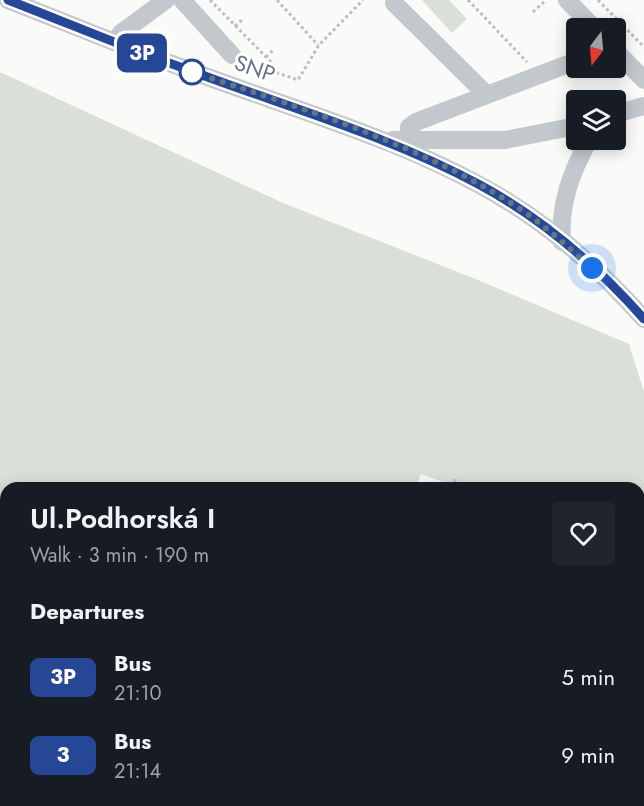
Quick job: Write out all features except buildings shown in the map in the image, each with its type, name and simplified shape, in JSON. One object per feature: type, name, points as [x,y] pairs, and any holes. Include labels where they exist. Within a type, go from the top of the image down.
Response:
[{"type":"street","name":"SNP","points":[[8,0],[379,139],[481,185],[528,214],[608,282],[644,319]]},
{"type":"street","points":[[115,42],[121,33],[166,0]]},
{"type":"street","name":"SNP","points":[[182,0],[232,55]]},
{"type":"street","points":[[567,0],[584,18]]},
{"type":"street","points":[[394,3],[487,95]]},
{"type":"street","points":[[626,61],[644,80]]},
{"type":"street","points":[[409,141],[409,127],[416,122],[566,65]]},
{"type":"street","points":[[626,111],[644,106]]},
{"type":"street","name":"SNP","points":[[379,139],[506,140],[566,128]]},
{"type":"street","points":[[562,242],[561,222],[564,203],[584,150]]},
{"type":"path","points":[[210,0],[274,65],[272,70],[298,80],[319,45],[363,0]]},
{"type":"path","points":[[278,0],[319,45]]},
{"type":"path","points":[[468,0],[540,75]]},
{"type":"path","points":[[533,12],[546,0]]},
{"type":"path","points":[[598,0],[644,47]]},
{"type":"path","points":[[236,26],[244,18]]},
{"type":"path","points":[[266,57],[274,49]]},
{"type":"shaded area","points":[[422,0],[449,0],[467,19],[452,33]]},
{"type":"shaded area","points":[[0,72],[283,203],[473,278],[629,344],[644,392],[644,482],[443,482],[421,474],[418,482],[0,482]]},
{"type":"bus line","name":"3P","points":[[8,0],[194,73],[310,112],[426,158],[481,185],[528,214],[608,282],[644,319]]},
{"type":"route","points":[[192,72],[310,112],[426,158],[481,185],[528,214],[592,268]]}]
